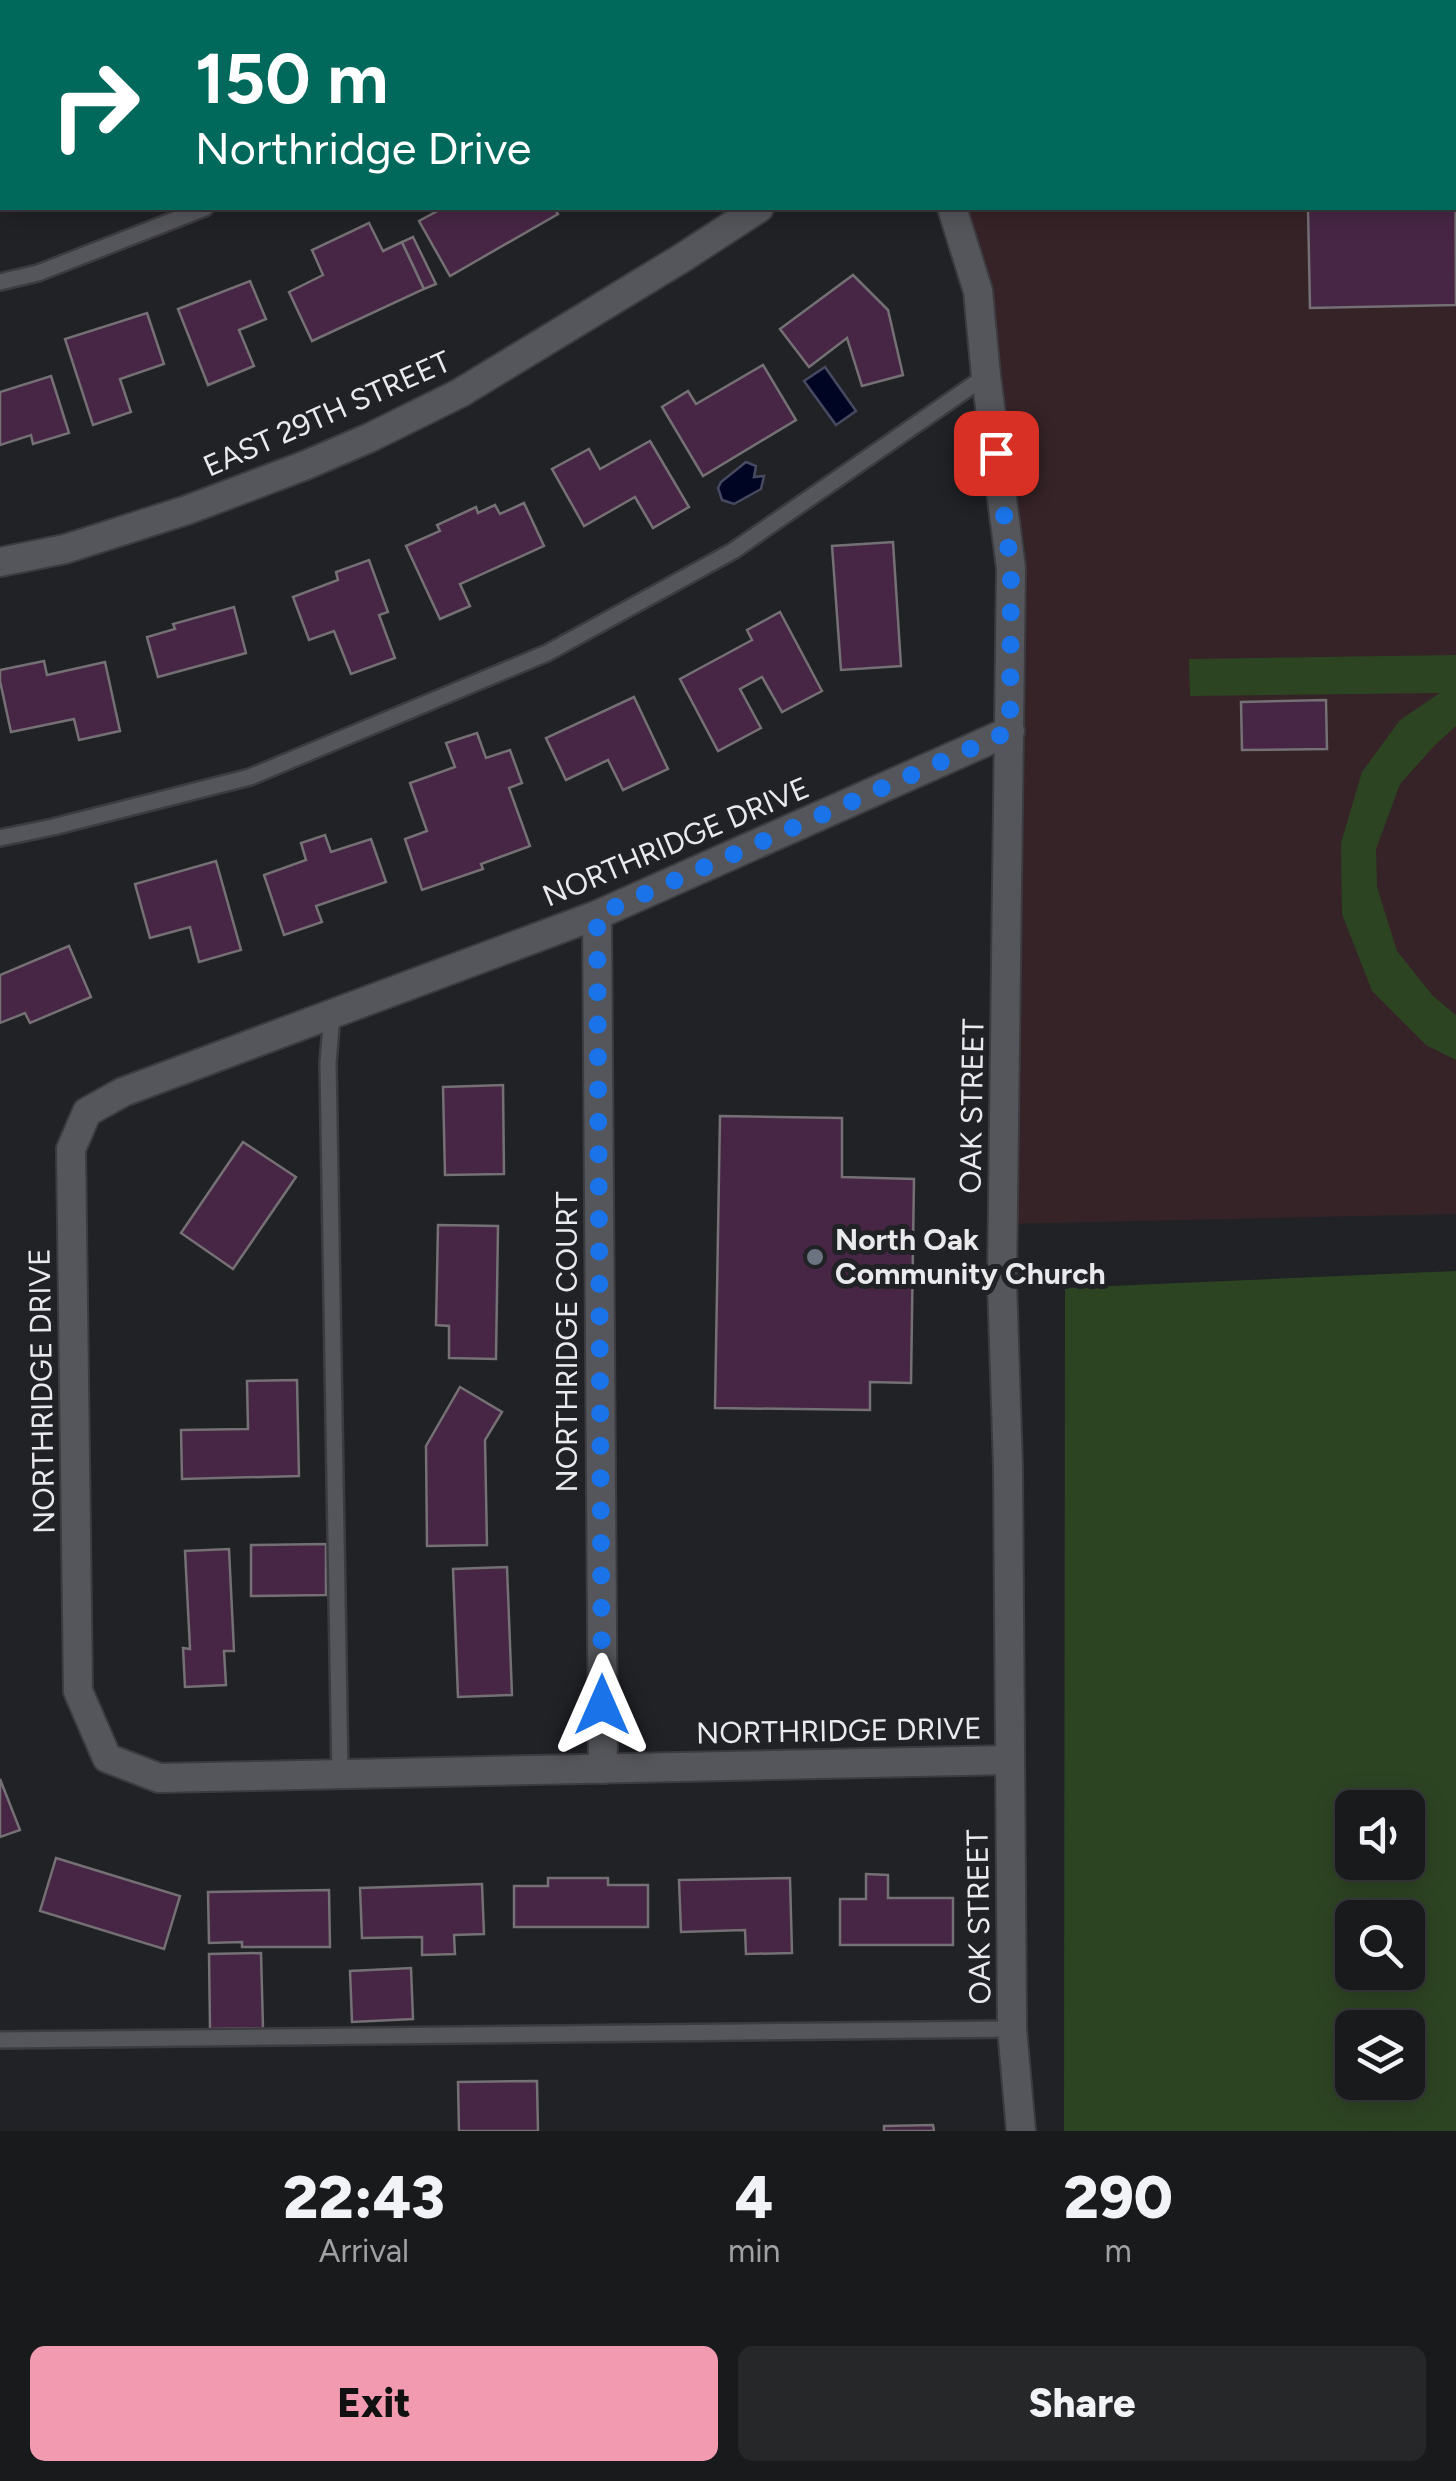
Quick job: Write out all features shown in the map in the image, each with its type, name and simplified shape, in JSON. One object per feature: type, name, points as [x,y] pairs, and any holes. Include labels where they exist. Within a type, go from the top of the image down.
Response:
[{"type":"street","name":"EAST 29TH STREET","points":[[0,562],[66,549],[187,510],[369,438],[460,393],[756,210]]},
{"type":"street","name":"OAK STREET","points":[[953,210],[978,290],[1011,568],[1002,1281],[1008,1467],[1012,2029],[1022,2131]]},
{"type":"street","name":"NORTHRIDGE DRIVE","points":[[1010,731],[597,915],[124,1092],[87,1112],[71,1148],[78,1690],[107,1758],[159,1778],[1010,1760]]},
{"type":"street","name":"NORTHRIDGE COURT","points":[[597,915],[603,1769]]},
{"type":"lane","points":[[0,282],[38,272],[200,210]]},
{"type":"lane","points":[[0,838],[250,777],[547,652],[733,551],[986,376]]},
{"type":"lane","points":[[332,1014],[328,1063],[340,1774]]},
{"type":"lane","points":[[0,2040],[1012,2029]]},
{"type":"shaded area","points":[[952,210],[1456,210],[1456,1214],[1003,1224],[1011,568]]},
{"type":"green space","points":[[1456,655],[1456,726],[1400,784],[1376,849],[1377,887],[1397,951],[1433,996],[1456,1015],[1456,1060],[1426,1045],[1372,991],[1342,914],[1341,843],[1362,772],[1400,720],[1440,693],[1190,696],[1189,659]]},
{"type":"green space","points":[[1456,1271],[1456,2131],[1064,2131],[1065,1288]]},
{"type":"water","points":[[825,367],[856,411],[836,425],[804,381]]},
{"type":"water","points":[[746,462],[756,466],[754,477],[764,476],[761,489],[734,504],[722,500],[718,488],[721,482]]},
{"type":"building","points":[[439,210],[555,210],[558,214],[450,276],[419,221]]},
{"type":"building","points":[[1308,210],[1456,210],[1456,305],[1310,308]]},
{"type":"building","points":[[369,223],[383,251],[402,242],[424,289],[312,341],[289,292],[323,275],[312,250]]},
{"type":"building","points":[[413,237],[436,284],[424,289],[402,242]]},
{"type":"building","points":[[853,275],[888,310],[903,375],[862,386],[847,338],[809,367],[780,329]]},
{"type":"building","points":[[250,281],[266,319],[239,330],[254,366],[208,385],[178,309]]},
{"type":"building","points":[[147,313],[164,364],[120,379],[131,412],[93,425],[65,339]]},
{"type":"building","points":[[763,365],[796,420],[703,476],[662,407],[688,391],[696,404]]},
{"type":"building","points":[[51,376],[69,433],[33,444],[31,435],[0,445],[0,392]]},
{"type":"building","points":[[650,441],[689,507],[653,528],[635,497],[584,526],[552,469],[589,449],[600,469]]},
{"type":"building","points":[[524,503],[544,546],[460,584],[470,606],[440,619],[406,546],[440,531],[437,525],[476,507],[478,513],[495,505],[500,514]]},
{"type":"building","points":[[893,542],[901,666],[841,670],[832,546]]},
{"type":"building","points":[[369,560],[388,612],[379,615],[395,658],[351,674],[334,631],[309,640],[293,597],[338,580],[336,572]]},
{"type":"building","points":[[234,607],[246,653],[158,677],[147,637],[175,629],[173,624]]},
{"type":"building","points":[[780,612],[822,691],[782,712],[762,677],[740,689],[761,728],[718,751],[680,679],[752,640],[747,630]]},
{"type":"building","points":[[44,661],[47,675],[105,662],[120,731],[79,740],[74,719],[11,732],[0,670]]},
{"type":"building","points":[[634,697],[668,769],[623,790],[608,760],[566,780],[546,738]]},
{"type":"building","points":[[1326,700],[1327,749],[1242,750],[1241,702]]},
{"type":"building","points":[[477,733],[486,758],[510,750],[522,783],[509,788],[530,846],[481,864],[483,869],[422,890],[405,839],[427,831],[410,783],[455,767],[446,743]]},
{"type":"building","points":[[325,835],[331,852],[371,839],[386,882],[316,906],[322,922],[284,935],[264,875],[306,860],[301,843]]},
{"type":"building","points":[[216,861],[241,950],[199,962],[190,927],[150,938],[135,884]]},
{"type":"building","points":[[69,946],[91,997],[30,1023],[25,1013],[0,1023],[0,975]]},
{"type":"building","points":[[503,1085],[504,1174],[445,1175],[443,1087]]},
{"type":"building","name":"North Oak Community Church","points":[[720,1116],[842,1118],[842,1177],[914,1179],[911,1383],[870,1382],[870,1410],[715,1408]]},
{"type":"building","points":[[243,1142],[296,1177],[233,1269],[181,1233]]},
{"type":"building","points":[[438,1225],[498,1226],[496,1359],[449,1358],[449,1326],[436,1325]]},
{"type":"building","points":[[297,1380],[299,1476],[182,1479],[181,1430],[248,1429],[247,1381]]},
{"type":"building","points":[[460,1387],[502,1412],[485,1440],[487,1545],[427,1546],[426,1446]]},
{"type":"building","points":[[326,1544],[326,1595],[251,1596],[251,1545]]},
{"type":"building","points":[[229,1549],[234,1651],[224,1651],[226,1685],[185,1687],[183,1648],[190,1649],[185,1551]]},
{"type":"building","points":[[507,1567],[512,1695],[458,1697],[453,1569]]},
{"type":"building","points":[[0,1779],[20,1830],[0,1837]]},
{"type":"building","points":[[56,1858],[180,1896],[164,1949],[40,1911]]},
{"type":"building","points":[[866,1874],[888,1875],[888,1898],[953,1898],[953,1945],[840,1945],[840,1899],[866,1899]]},
{"type":"building","points":[[548,1878],[608,1878],[608,1885],[648,1885],[648,1927],[514,1927],[514,1886],[548,1886]]},
{"type":"building","points":[[790,1878],[792,1953],[746,1954],[745,1930],[681,1932],[679,1880]]},
{"type":"building","points":[[482,1884],[484,1934],[454,1935],[455,1954],[422,1955],[422,1937],[362,1938],[360,1888]]},
{"type":"building","points":[[329,1890],[330,1947],[209,1943],[208,1892]]},
{"type":"building","points":[[261,1953],[263,2028],[210,2029],[209,1954]]},
{"type":"building","points":[[411,1968],[413,2019],[352,2022],[350,1971]]},
{"type":"building","points":[[537,2081],[538,2131],[459,2131],[458,2082]]},
{"type":"building","points":[[933,2125],[934,2131],[884,2131],[884,2126]]},
{"type":"place","name":"North Oak Community Church","points":[[815,1257]]},
{"type":"route","points":[[602,1705],[597,915],[1010,731],[1011,568],[996,453]]}]
